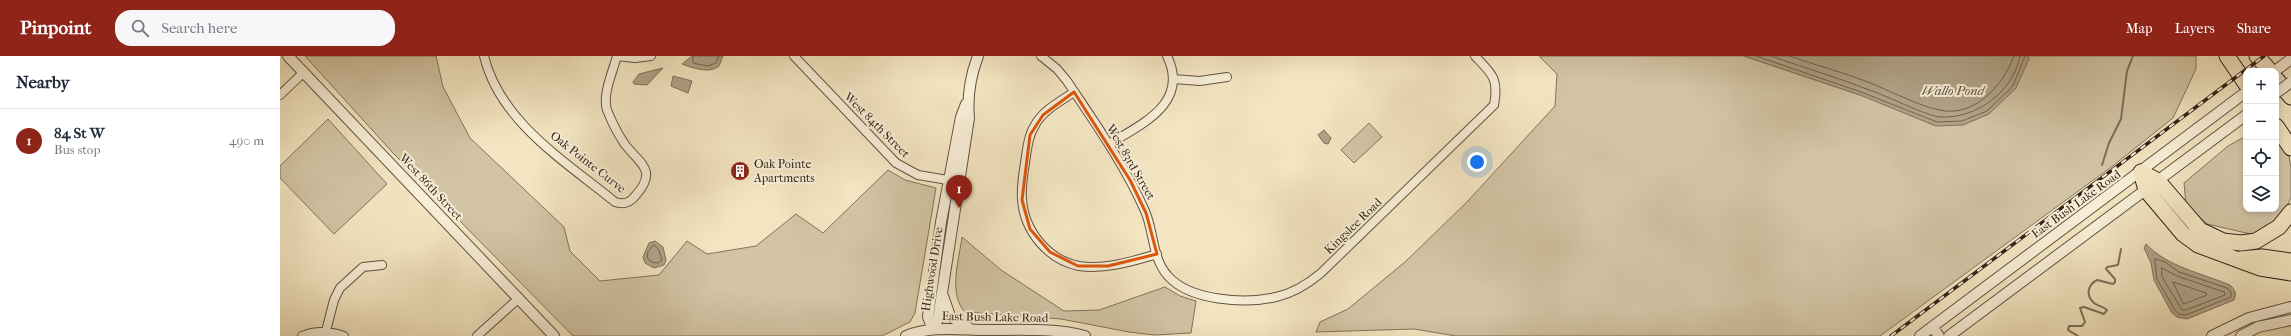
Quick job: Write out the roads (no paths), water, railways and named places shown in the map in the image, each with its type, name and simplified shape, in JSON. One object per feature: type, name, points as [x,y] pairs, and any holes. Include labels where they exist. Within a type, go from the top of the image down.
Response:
[{"type":"highway","points":[[2226,56],[2243,80]]},
{"type":"highway","points":[[2257,56],[2267,68]]},
{"type":"highway","points":[[2279,83],[2291,97]]},
{"type":"highway","points":[[2279,130],[2291,148]]},
{"type":"highway","points":[[2141,172],[2152,186],[2183,234],[2207,250],[2260,268],[2291,273]]},
{"type":"highway","points":[[2152,186],[2194,225],[2207,235],[2223,241],[2241,243],[2256,241],[2279,227],[2291,212]]},
{"type":"highway","points":[[2235,259],[2262,257],[2291,261]]},
{"type":"street","name":"West 86th Street","points":[[288,56],[554,336]]},
{"type":"street","name":"Oak Pointe Curve","points":[[484,56],[496,90],[517,119],[615,202],[621,204],[627,203],[640,191],[643,187],[646,174],[642,162],[624,142],[607,110],[606,103],[608,91],[617,56]]},
{"type":"street","points":[[617,56],[635,58],[651,56]]},
{"type":"street","name":"West 84th Street","points":[[794,56],[896,163],[918,175],[959,182]]},
{"type":"street","name":"Highwood Drive","points":[[933,329],[938,318],[959,182],[968,118],[968,100],[971,78],[978,56]]},
{"type":"street","name":"West 83rd Street","points":[[1041,56],[1057,69],[1074,92],[1130,180],[1146,213],[1157,254],[1166,275],[1183,289]]},
{"type":"street","points":[[1108,144],[1156,114],[1164,106],[1170,96],[1174,79],[1166,56]]},
{"type":"street","name":"Kingslee Road","points":[[1183,289],[1204,297],[1260,300],[1277,297],[1308,283],[1494,105],[1497,88],[1491,73],[1475,56]]},
{"type":"street","points":[[2279,68],[2291,59]]},
{"type":"street","points":[[280,95],[304,72]]},
{"type":"street","points":[[1174,79],[1200,81],[1227,77]]},
{"type":"street","points":[[2279,91],[2291,82]]},
{"type":"street","points":[[1074,92],[1043,115],[1035,124],[1030,135],[1022,185],[1022,200],[1025,216],[1030,230],[1039,242],[1050,252],[1063,261],[1078,266],[1108,266],[1157,254]]},
{"type":"street","name":"East Bush Lake Road","points":[[1921,336],[2242,95]]},
{"type":"street","name":"Highwood Drive","points":[[933,329],[928,317],[949,180],[961,117],[968,100]]},
{"type":"street","points":[[1949,336],[2243,117]]},
{"type":"street","points":[[326,331],[334,300],[340,288],[363,267],[382,265]]},
{"type":"street","points":[[942,292],[944,304],[950,316],[973,330]]},
{"type":"street","points":[[477,336],[518,299]]},
{"type":"street","points":[[2212,336],[2249,318],[2291,307]]},
{"type":"street","points":[[2241,336],[2258,328],[2291,320]]},
{"type":"street","points":[[1932,327],[1939,336]]},
{"type":"street","name":"East Bush Lake Road","points":[[906,336],[933,329],[1050,331],[1085,336]]},
{"type":"street","points":[[302,336],[314,332],[326,331],[344,336]]},
{"type":"water","points":[[692,56],[723,56],[719,66],[711,70],[706,70],[682,64]]},
{"type":"water","name":"Wallo Pond","points":[[1744,56],[2028,56],[2029,59],[2016,88],[1989,114],[1963,125],[1936,126],[1860,95]]},
{"type":"water","points":[[663,68],[647,85],[634,84],[633,82],[639,74]]},
{"type":"water","points":[[673,76],[692,81],[688,93],[671,86]]},
{"type":"water","points":[[1324,130],[1331,138],[1328,144],[1324,143],[1318,135]]},
{"type":"water","points":[[655,241],[663,247],[666,260],[664,265],[654,268],[645,263],[643,257],[649,243]]},
{"type":"water","points":[[2146,244],[2164,258],[2185,269],[2230,285],[2235,292],[2234,300],[2187,319],[2177,317],[2172,313],[2154,280],[2151,263],[2144,248]]},
{"type":"waterway","points":[[2102,165],[2109,143],[2121,119],[2127,71],[2133,56]]},
{"type":"waterway","points":[[2078,336],[2068,330],[2069,326],[2082,326],[2085,322],[2080,308],[2084,307],[2104,314],[2107,310],[2093,302],[2089,296],[2089,290],[2092,284],[2097,280],[2113,284],[2115,282],[2115,279],[2106,269],[2107,267],[2118,265],[2121,249]]},
{"type":"railway","points":[[1891,336],[2264,56]]},
{"type":"place","name":"Oak Pointe Apartments","points":[[740,171]]},
{"type":"place","name":"84 St W","points":[[959,208]]}]
